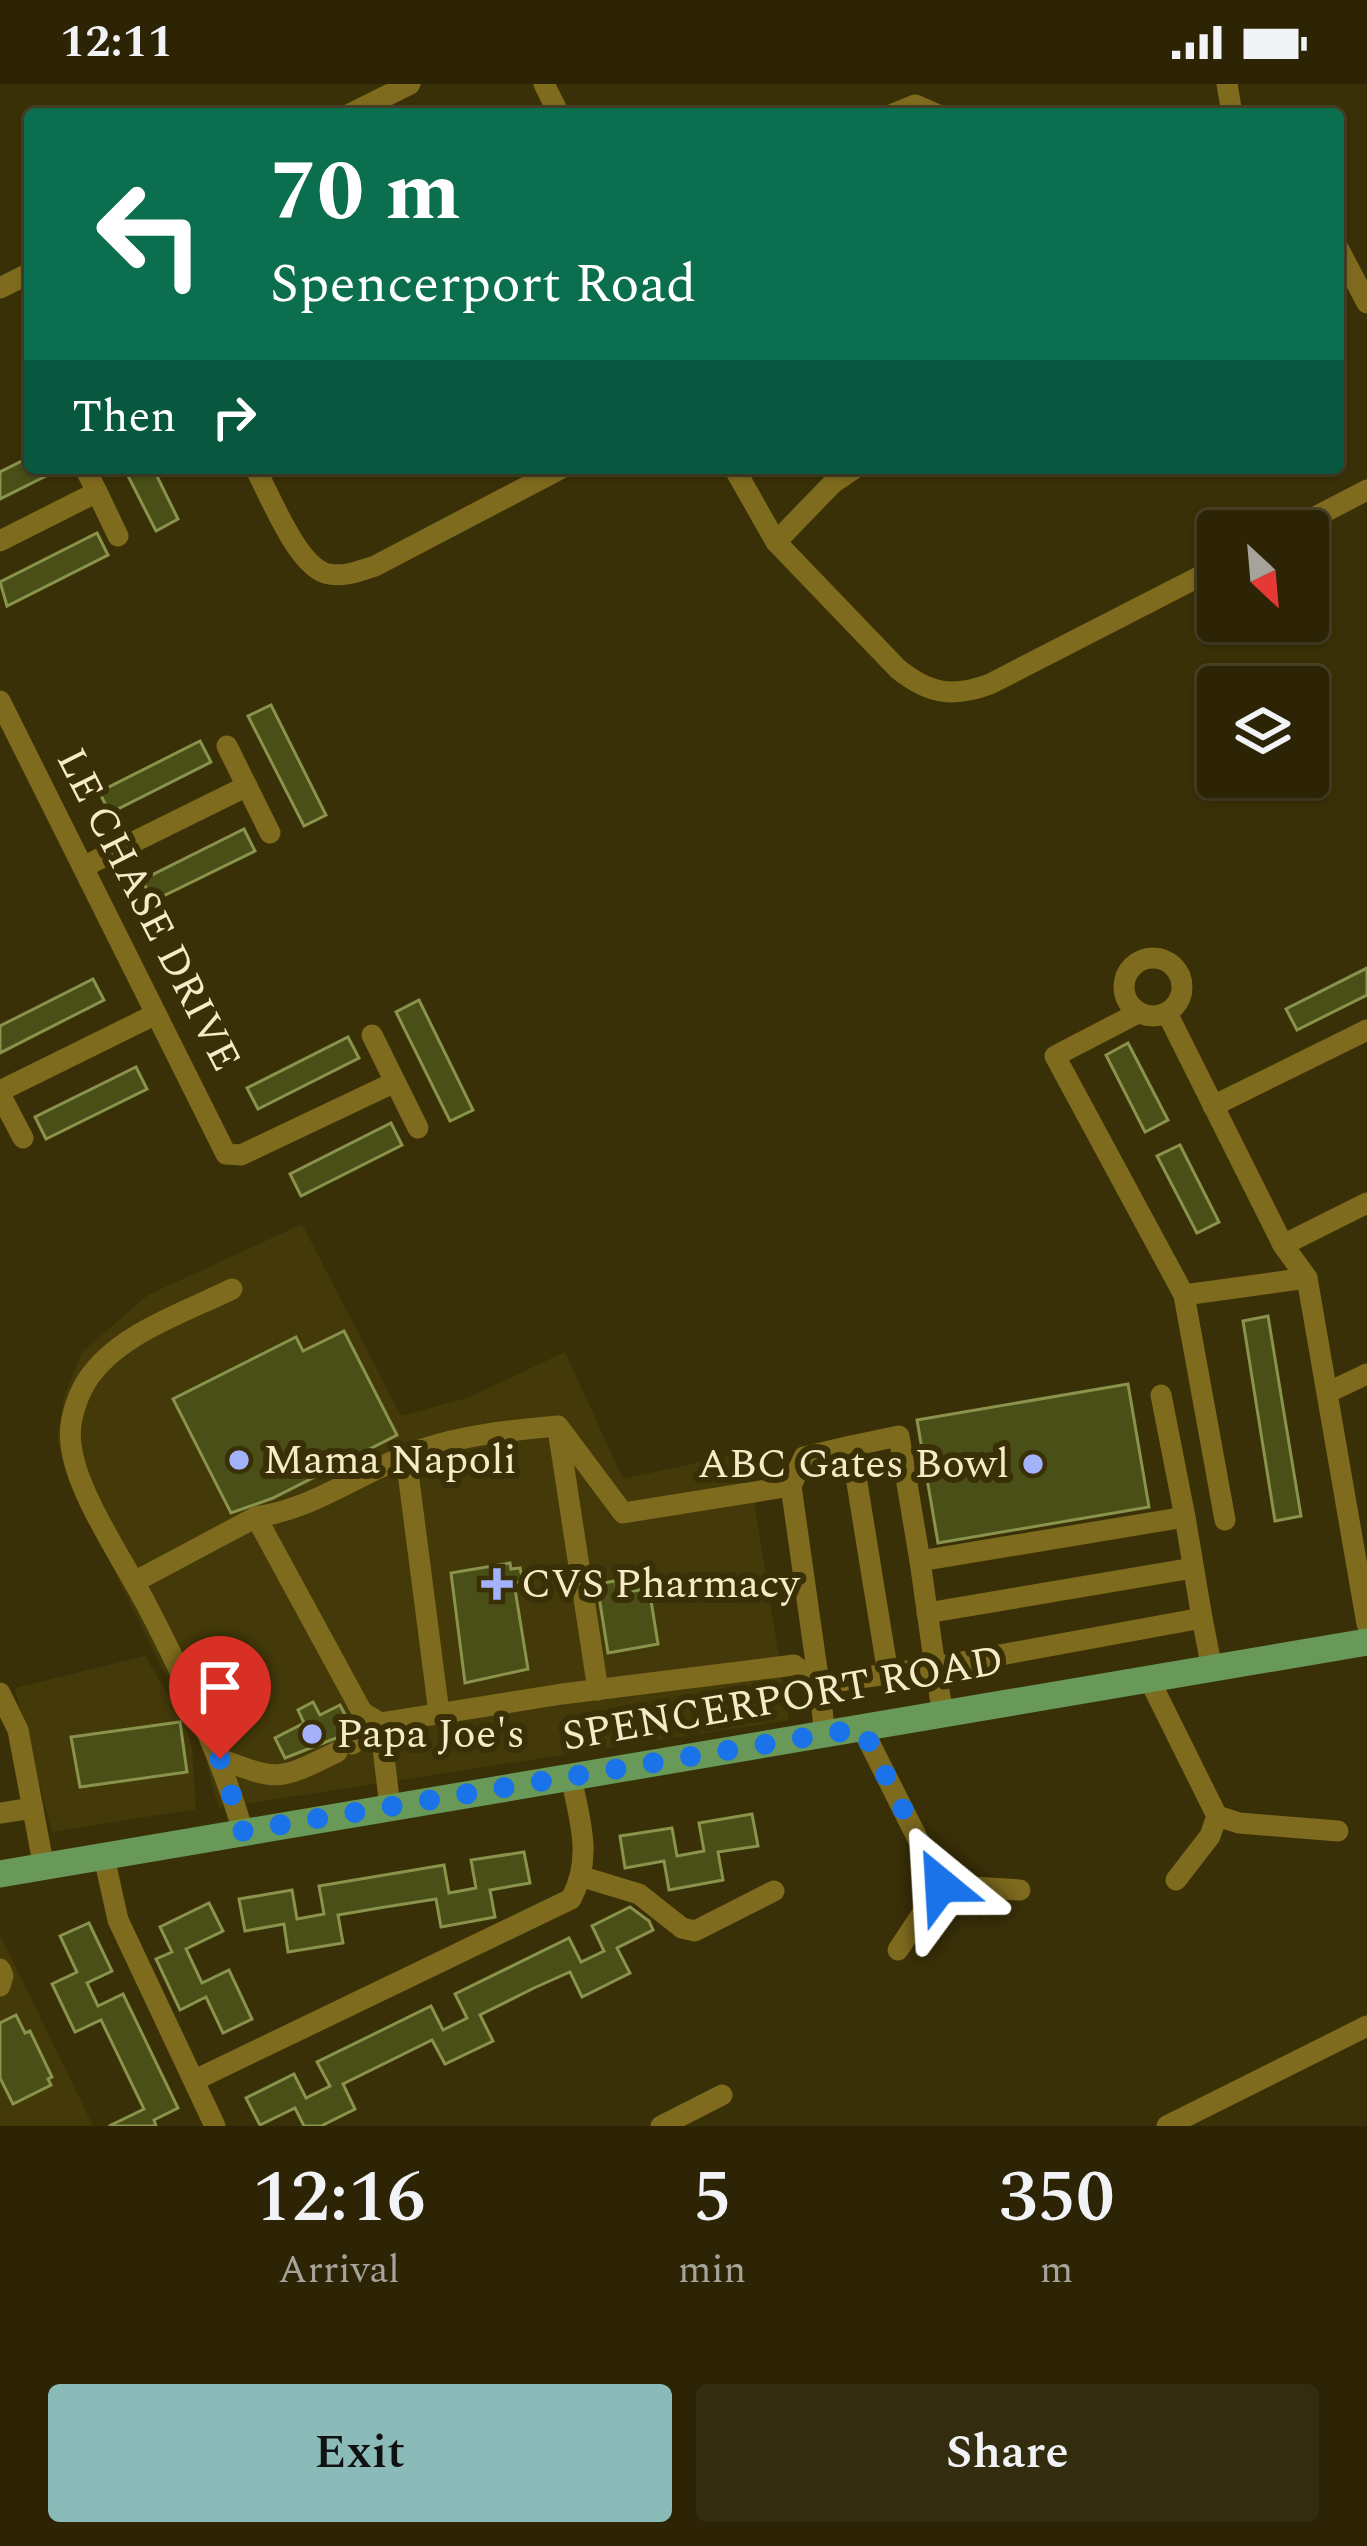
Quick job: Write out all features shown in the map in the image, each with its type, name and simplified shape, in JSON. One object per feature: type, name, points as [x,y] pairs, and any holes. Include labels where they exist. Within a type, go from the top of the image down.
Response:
[{"type":"main road","name":"SPENCERPORT ROAD","points":[[0,1874],[1367,1642]]},
{"type":"street","points":[[362,108],[410,84]]},
{"type":"street","points":[[1344,259],[1367,303]]},
{"type":"street","points":[[88,474],[118,536]]},
{"type":"street","points":[[258,474],[300,554],[323,574],[346,575],[375,566],[551,474]]},
{"type":"street","points":[[737,474],[776,542],[898,669],[913,681],[947,694],[990,684],[1197,578]]},
{"type":"street","points":[[776,542],[846,474]]},
{"type":"street","points":[[1328,510],[1367,490]]},
{"type":"street","points":[[0,541],[97,492]]},
{"type":"street","name":"LE CHASE DRIVE","points":[[3,715],[226,1154],[241,1155],[395,1082]]},
{"type":"street","points":[[227,746],[270,833]]},
{"type":"street","points":[[83,867],[247,786]]},
{"type":"street","points":[[1138,1013],[1125,997],[1124,977],[1137,962],[1155,958],[1172,964],[1182,981],[1180,1000],[1167,1013],[1138,1013],[1055,1056],[1184,1294],[1225,1520]]},
{"type":"street","points":[[1167,1013],[1283,1245],[1307,1278],[1362,1547],[1367,1624]]},
{"type":"street","points":[[23,1138],[0,1092],[156,1014]]},
{"type":"street","points":[[1214,1106],[1367,1030]]},
{"type":"street","points":[[372,1035],[418,1127]]},
{"type":"street","points":[[1283,1245],[1367,1203]]},
{"type":"street","points":[[1184,1294],[1307,1278]]},
{"type":"street","points":[[232,1289],[110,1354],[86,1382],[73,1412],[70,1444],[220,1759],[243,1831]]},
{"type":"street","points":[[1329,1393],[1367,1374]]},
{"type":"street","points":[[1161,1395],[1212,1669]]},
{"type":"street","points":[[134,1582],[256,1516],[284,1513],[406,1457],[505,1431],[558,1426]]},
{"type":"street","points":[[558,1426],[623,1513],[791,1486]]},
{"type":"street","points":[[558,1426],[598,1690]]},
{"type":"street","points":[[825,1735],[791,1486],[804,1457],[899,1436],[943,1714]]},
{"type":"street","points":[[851,1446],[888,1675]]},
{"type":"street","points":[[406,1457],[439,1713]]},
{"type":"street","points":[[256,1516],[362,1712],[380,1723]]},
{"type":"street","points":[[920,1562],[1185,1517]]},
{"type":"street","points":[[927,1613],[1193,1568]]},
{"type":"street","points":[[220,1759],[273,1778],[287,1776],[345,1748],[380,1723],[794,1665],[819,1684],[1202,1618]]},
{"type":"street","points":[[1149,1679],[1217,1816],[1210,1836],[1176,1880]]},
{"type":"street","points":[[0,1693],[18,1730],[44,1868]]},
{"type":"street","points":[[380,1723],[390,1807]]},
{"type":"street","points":[[862,1728],[941,1885]]},
{"type":"street","points":[[195,2080],[572,1899],[583,1877],[586,1852],[571,1777]]},
{"type":"street","points":[[0,1813],[33,1808]]},
{"type":"street","points":[[1217,1816],[1239,1823],[1338,1831]]},
{"type":"street","points":[[104,1857],[118,1919],[215,2126]]},
{"type":"street","points":[[583,1877],[639,1894],[682,1928],[695,1931],[774,1891]]},
{"type":"street","points":[[941,1885],[1020,1890]]},
{"type":"street","points":[[898,1950],[941,1885]]},
{"type":"street","points":[[0,1969],[0,1986]]},
{"type":"street","points":[[1167,2126],[1367,2026]]},
{"type":"street","points":[[661,2126],[692,2119],[722,2095]]},
{"type":"shaded area","points":[[302,1224],[401,1416],[470,1397],[565,1352],[623,1479],[746,1452],[789,1720],[219,1808],[203,1751],[69,1479],[57,1440],[64,1397],[82,1352],[148,1295]]},
{"type":"shaded area","points":[[145,1656],[183,1720],[192,1748],[196,1809],[52,1832],[15,1688]]},
{"type":"shaded area","points":[[0,1935],[93,2126],[0,2126]]},
{"type":"building","points":[[24,460],[24,474],[50,474],[0,499],[0,472]]},
{"type":"building","points":[[127,474],[156,474],[178,519],[156,531]]},
{"type":"building","points":[[97,533],[108,555],[7,606],[0,582]]},
{"type":"building","points":[[271,705],[326,815],[304,826],[248,716]]},
{"type":"building","points":[[200,741],[211,762],[110,813],[99,792]]},
{"type":"building","points":[[244,829],[255,851],[153,901],[142,880]]},
{"type":"building","points":[[1367,968],[1367,995],[1297,1030],[1286,1009]]},
{"type":"building","points":[[93,979],[104,1000],[0,1053],[0,1026]]},
{"type":"building","points":[[419,1000],[473,1110],[450,1121],[396,1012]]},
{"type":"building","points":[[348,1037],[359,1058],[258,1109],[247,1088]]},
{"type":"building","points":[[1128,1043],[1168,1120],[1145,1132],[1106,1055]]},
{"type":"building","points":[[136,1067],[147,1089],[46,1139],[35,1117]]},
{"type":"building","points":[[391,1123],[402,1145],[301,1196],[290,1174]]},
{"type":"building","points":[[1180,1145],[1219,1222],[1197,1233],[1157,1156]]},
{"type":"building","points":[[1268,1316],[1301,1516],[1275,1521],[1243,1321]]},
{"type":"building","points":[[344,1331],[397,1435],[273,1498],[231,1513],[173,1399],[296,1337],[303,1351]]},
{"type":"building","name":"ABC Gates Bowl","points":[[1128,1384],[1149,1507],[938,1543],[917,1420]]},
{"type":"building","name":"CVS Pharmacy","points":[[510,1563],[511,1569],[520,1568],[523,1581],[514,1583],[528,1669],[465,1683],[451,1573]]},
{"type":"building","points":[[615,1581],[617,1594],[649,1588],[658,1644],[608,1653],[597,1584]]},
{"type":"building","name":"Papa Joe's","points":[[313,1702],[320,1715],[340,1705],[351,1726],[339,1737],[285,1758],[275,1738],[304,1723],[298,1710]]},
{"type":"building","points":[[180,1722],[187,1772],[80,1787],[71,1737]]},
{"type":"building","points":[[752,1814],[758,1846],[718,1852],[723,1880],[669,1890],[664,1861],[625,1868],[620,1836],[672,1828],[677,1856],[704,1851],[699,1823]]},
{"type":"building","points":[[524,1852],[530,1883],[490,1890],[495,1917],[441,1927],[436,1899],[385,1907],[338,1915],[343,1943],[288,1952],[284,1924],[245,1931],[239,1899],[292,1890],[297,1919],[324,1914],[319,1886],[444,1865],[449,1893],[476,1888],[471,1860]]},
{"type":"building","points":[[209,1903],[223,1931],[186,1949],[202,1983],[229,1970],[252,2019],[223,2033],[206,1997],[180,2010],[156,1959],[172,1952],[160,1927]]},
{"type":"building","points":[[630,1907],[653,1930],[617,1948],[630,1973],[582,1997],[570,1972],[534,1988],[480,2015],[493,2041],[445,2064],[432,2040],[343,2084],[355,2109],[321,2126],[304,2126],[295,2108],[260,2125],[246,2098],[294,2074],[306,2098],[330,2086],[317,2062],[431,2006],[443,2030],[467,2018],[455,1994],[569,1938],[581,1962],[604,1951],[592,1926]]},
{"type":"building","points":[[89,1923],[112,1971],[87,1983],[98,2006],[123,1994],[178,2108],[154,2120],[156,2126],[109,2126],[144,2109],[101,2020],[75,2032],[52,1984],[77,1972],[60,1936]]},
{"type":"building","points":[[16,2015],[25,2033],[30,2031],[52,2077],[48,2079],[51,2085],[13,2104],[0,2078],[0,2023]]},
{"type":"place","name":"Mama Napoli","points":[[239,1460]]},
{"type":"place","name":"ABC Gates Bowl","points":[[1033,1464]]},
{"type":"place","name":"CVS Pharmacy","points":[[497,1584]]},
{"type":"place","name":"Papa Joe's","points":[[312,1734]]},
{"type":"route","points":[[220,1759],[243,1831],[862,1728],[941,1885]]}]
